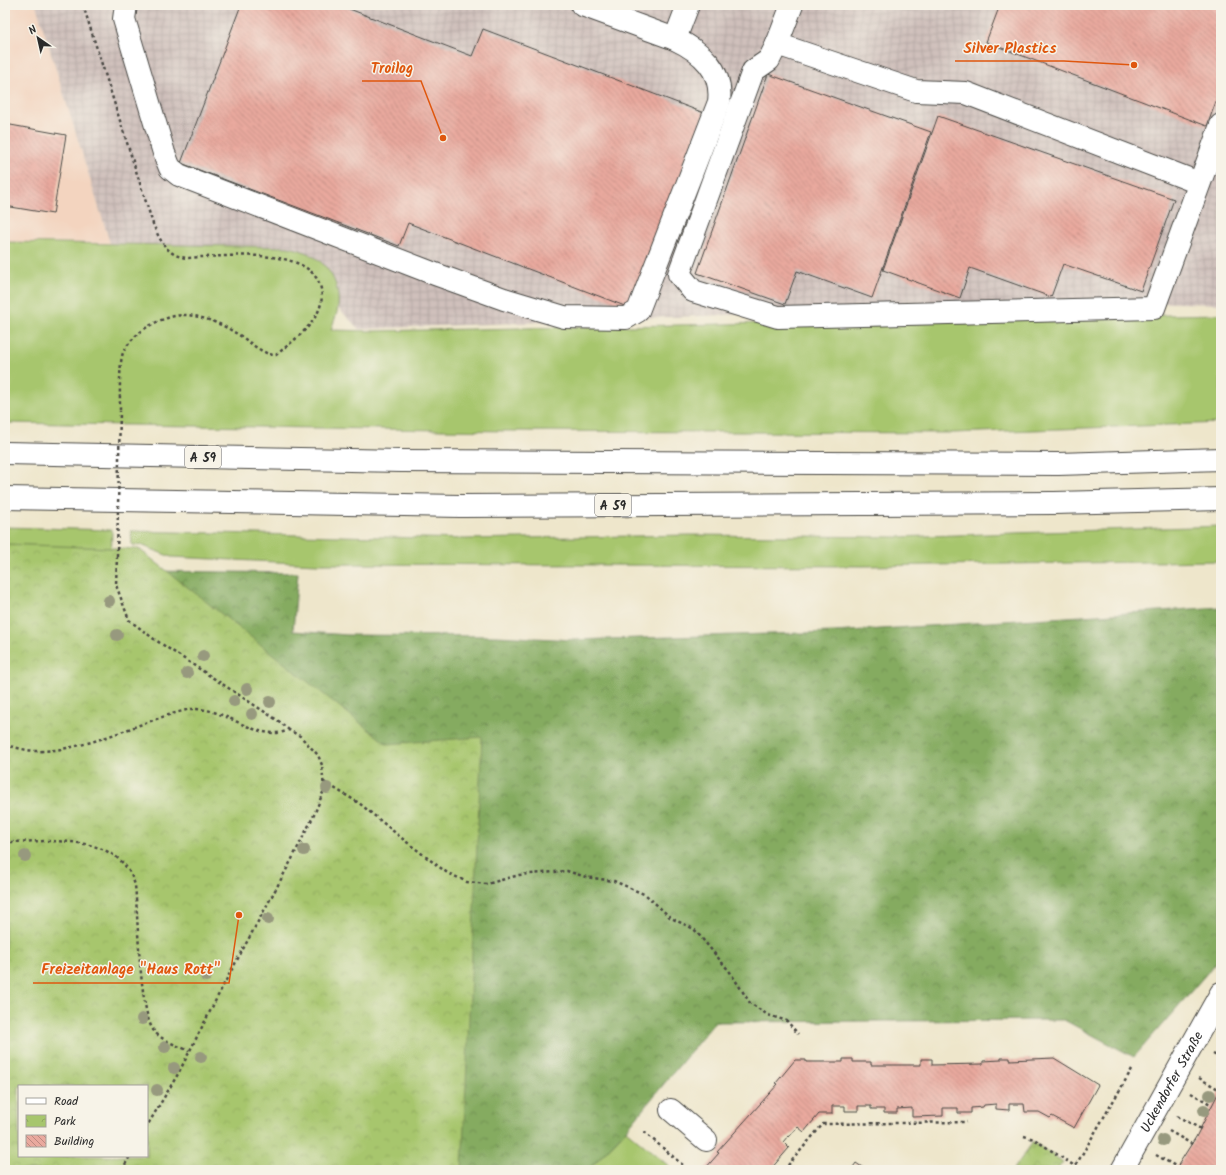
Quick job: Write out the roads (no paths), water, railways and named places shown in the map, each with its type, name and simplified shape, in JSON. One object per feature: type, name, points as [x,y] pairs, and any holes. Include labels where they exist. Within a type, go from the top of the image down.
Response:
[{"type":"main road","points":[[126,5],[124,19],[164,153],[170,168],[179,175],[435,274],[504,299],[564,317],[626,318],[638,311],[719,102],[720,89],[716,75],[704,56],[692,47],[675,39],[582,5]]},
{"type":"main road","points":[[675,39],[688,5]]},
{"type":"main road","points":[[792,5],[777,44],[769,60],[753,71],[679,274],[693,291],[778,317],[1154,308],[1221,125]]},
{"type":"main road","points":[[777,44],[916,91],[966,92],[1199,182]]},
{"type":"main road","name":"A 59","points":[[5,453],[409,461],[1058,464],[1221,459]]},
{"type":"main road","name":"A 59","points":[[5,498],[460,506],[1054,503],[1221,499]]},
{"type":"main road","name":"Uckendorfer Straße","points":[[1122,1170],[1221,993]]},
{"type":"main road","points":[[671,1110],[706,1140]]},
{"type":"place","name":"Silver Plastics","points":[[1134,65]]},
{"type":"place","name":"Troilog","points":[[443,138]]},
{"type":"place","name":"Freizeitanlage \"Haus Rott\"","points":[[239,915]]}]
